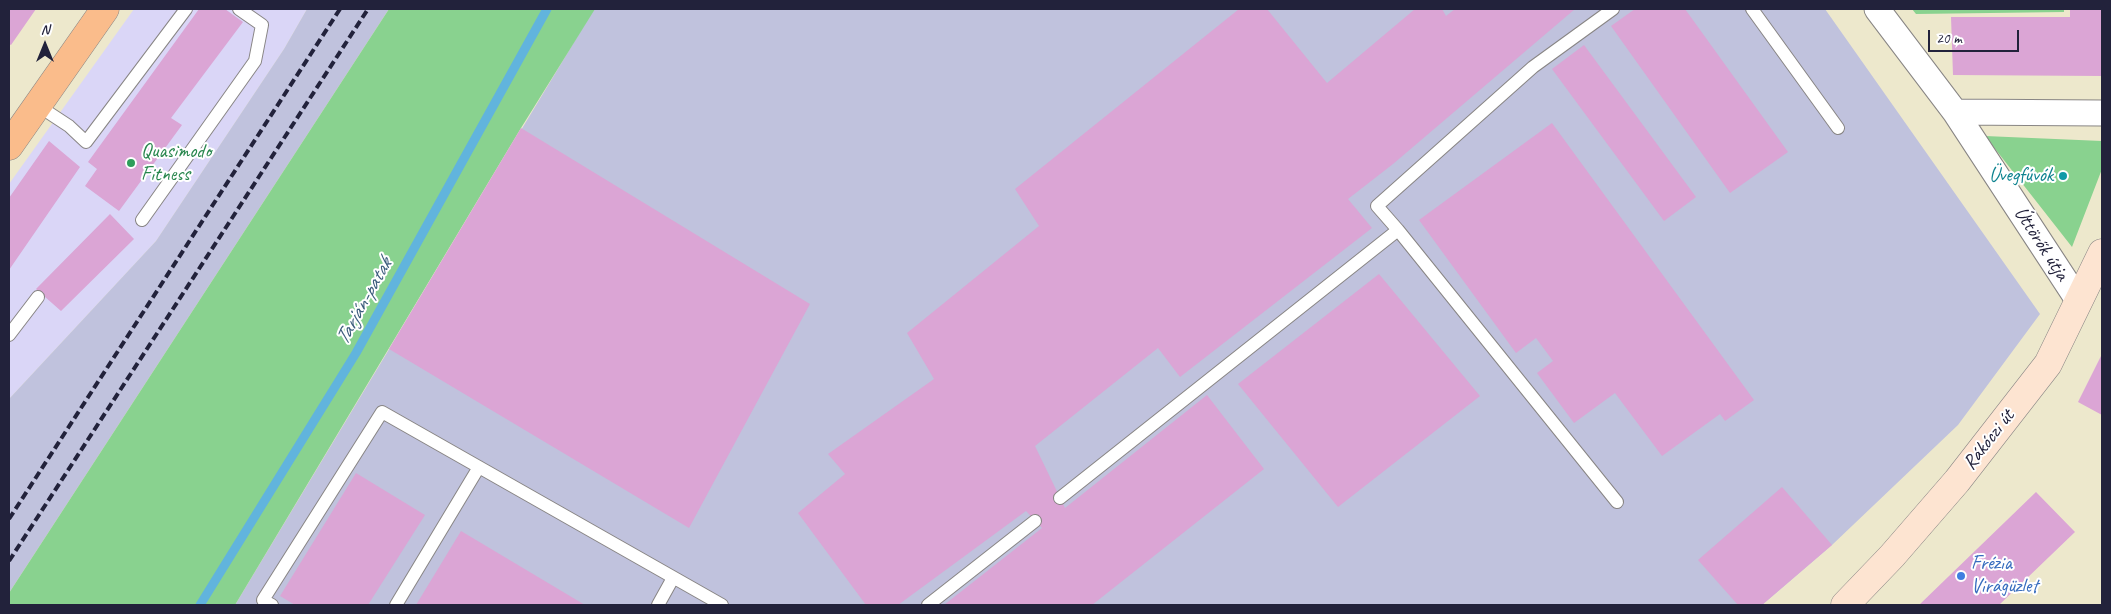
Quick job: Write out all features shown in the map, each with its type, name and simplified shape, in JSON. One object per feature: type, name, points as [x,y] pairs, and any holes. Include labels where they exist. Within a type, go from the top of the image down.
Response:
[{"type":"main road","points":[[9,146],[105,9]]},
{"type":"main road","name":"Rákóczi út","points":[[1845,605],[1892,556],[1957,481],[2048,364],[2102,253]]},
{"type":"street","name":"Úttörők útja","points":[[1877,9],[1955,112],[2078,300]]},
{"type":"street","points":[[1955,112],[2102,113]]},
{"type":"lane","points":[[37,106],[68,126],[86,142],[186,9]]},
{"type":"lane","points":[[142,220],[255,61],[262,25],[239,9]]},
{"type":"lane","points":[[1613,9],[1533,67],[1377,206],[1617,502]]},
{"type":"lane","points":[[1752,9],[1838,128]]},
{"type":"lane","points":[[1060,498],[1398,230]]},
{"type":"lane","points":[[9,335],[38,297]]},
{"type":"lane","points":[[272,605],[263,600],[382,412],[722,605]]},
{"type":"lane","points":[[396,605],[479,468]]},
{"type":"lane","points":[[928,605],[1036,520]]},
{"type":"lane","points":[[658,605],[673,578]]},
{"type":"shaded area","points":[[134,9],[307,9],[284,49],[156,241],[9,399],[9,184]]},
{"type":"shaded area","points":[[307,9],[389,9],[9,593],[9,399],[156,241],[284,49]]},
{"type":"shaded area","points":[[594,9],[1825,9],[2040,314],[1958,425],[1832,545],[1762,605],[235,605]]},
{"type":"green space","points":[[389,9],[595,9],[521,128],[235,605],[9,605],[9,593]]},
{"type":"green space","points":[[1912,9],[2064,9],[2064,12],[1916,14]]},
{"type":"green space","points":[[1985,136],[2102,141],[2102,169],[2072,247]]},
{"type":"building","points":[[9,9],[36,9],[11,45],[9,44]]},
{"type":"building","points":[[199,9],[225,9],[243,22],[171,118],[182,125],[119,211],[85,186],[97,169],[88,162]]},
{"type":"building","points":[[1239,9],[1267,9],[1327,83],[1415,9],[1442,9],[1446,16],[1455,9],[1575,9],[1393,164],[1348,199],[1372,228],[1180,377],[1158,348],[1035,446],[1065,508],[1207,395],[1264,469],[1092,605],[944,605],[1042,528],[1026,511],[898,605],[866,605],[798,513],[845,474],[828,454],[934,379],[907,333],[1039,226],[1015,189]]},
{"type":"building","points":[[1635,9],[1685,9],[1788,152],[1730,193],[1611,26]]},
{"type":"building","points":[[2070,9],[2102,9],[2102,76],[1953,75],[1951,17],[2070,17]]},
{"type":"building","points":[[1584,45],[1696,197],[1664,221],[1552,69]]},
{"type":"building","points":[[1552,123],[1754,400],[1725,421],[1720,414],[1662,456],[1615,393],[1574,423],[1537,373],[1553,361],[1536,338],[1516,353],[1419,220]]},
{"type":"building","points":[[521,128],[810,304],[689,528],[389,349]]},
{"type":"building","points":[[49,141],[80,167],[9,270],[9,198]]},
{"type":"building","points":[[110,214],[134,239],[61,311],[36,289]]},
{"type":"building","points":[[1379,274],[1480,396],[1338,507],[1238,384]]},
{"type":"building","points":[[2102,354],[2102,415],[2078,402]]},
{"type":"building","points":[[356,473],[425,515],[368,605],[295,605],[280,596]]},
{"type":"building","points":[[1782,487],[1832,545],[1762,605],[1738,605],[1698,560]]},
{"type":"building","points":[[2036,492],[2075,532],[1999,605],[1919,605]]},
{"type":"building","points":[[461,531],[585,605],[416,605]]},
{"type":"waterway","name":"Tarján-patak","points":[[200,605],[356,353],[547,9]]},
{"type":"railway","points":[[9,519],[340,9]]},
{"type":"railway","points":[[9,561],[368,9]]},
{"type":"place","name":"Quasimodo Fitness","points":[[131,163]]},
{"type":"place","name":"Üvegfúvók","points":[[2063,176]]},
{"type":"place","name":"Frézia Virágüzlet","points":[[1961,576]]}]
